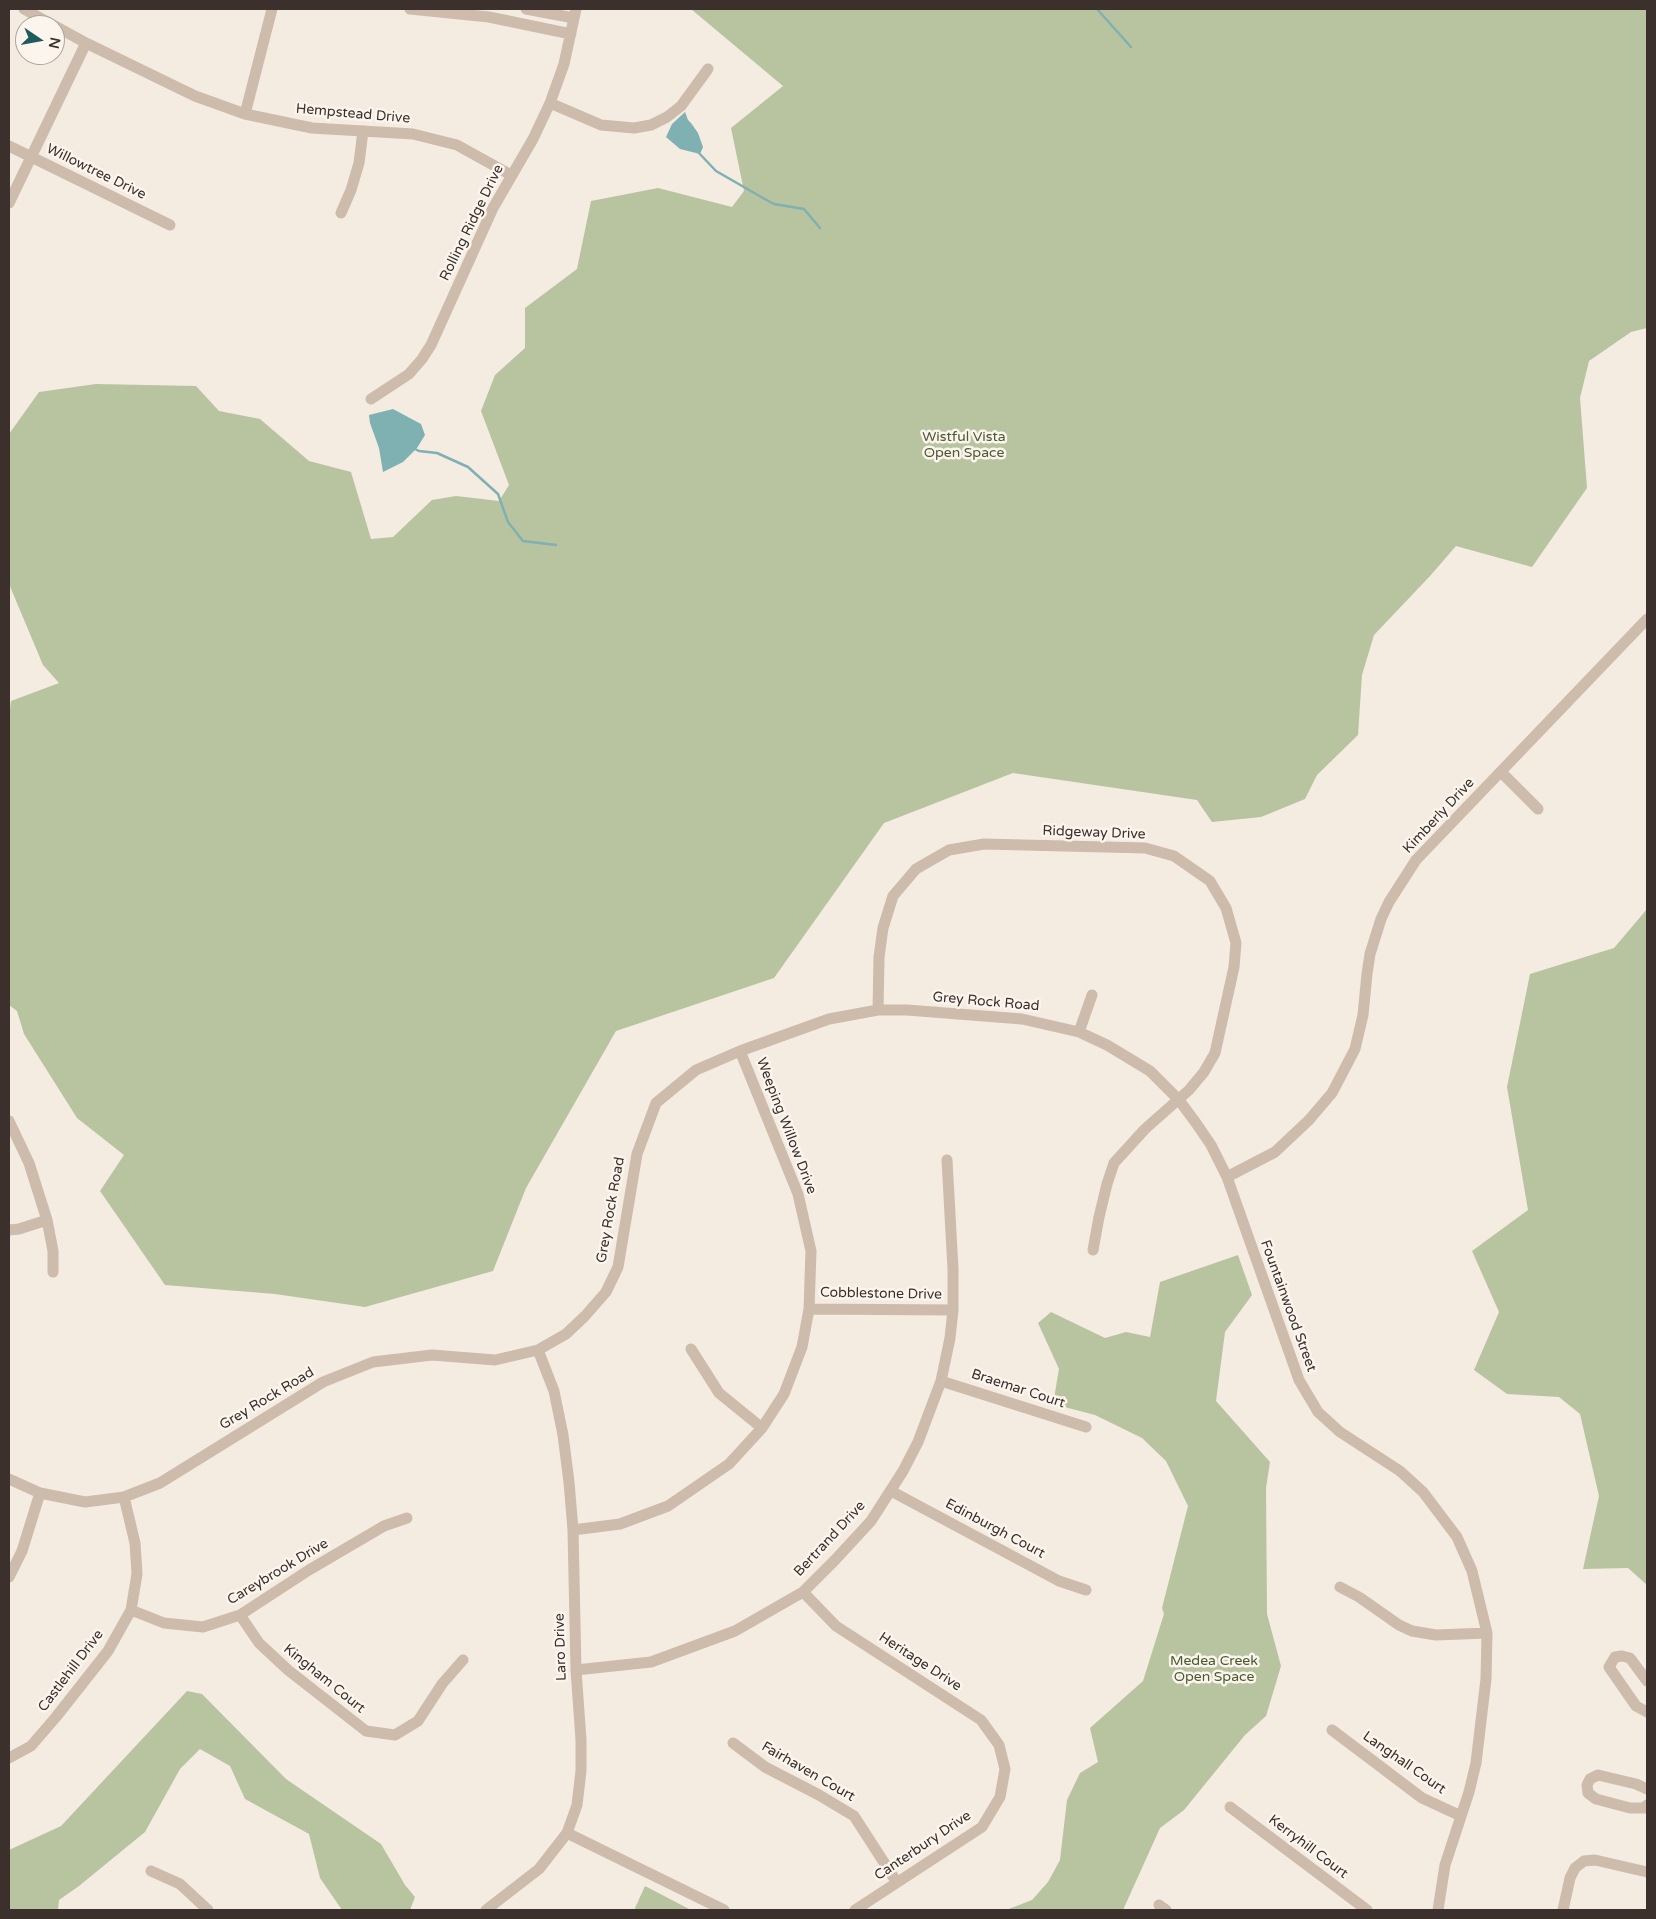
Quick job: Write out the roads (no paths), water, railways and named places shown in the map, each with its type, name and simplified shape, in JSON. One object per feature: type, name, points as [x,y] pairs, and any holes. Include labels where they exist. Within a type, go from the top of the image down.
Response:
[{"type":"street","points":[[245,114],[272,9]]},
{"type":"street","points":[[410,9],[489,16],[570,34]]},
{"type":"street","points":[[526,9],[575,14]]},
{"type":"street","name":"Rolling Ridge Drive","points":[[371,399],[409,374],[431,345],[492,208],[533,139],[550,103],[564,64],[575,14]]},
{"type":"street","name":"Hempstead Drive","points":[[65,32],[195,96],[245,114],[312,128],[413,134],[457,145],[511,175]]},
{"type":"street","points":[[9,203],[86,43]]},
{"type":"street","points":[[550,103],[601,125],[634,128],[651,125],[680,106],[708,69]]},
{"type":"street","points":[[341,213],[359,163],[363,131]]},
{"type":"street","name":"Willowtree Drive","points":[[9,146],[170,225]]},
{"type":"street","name":"Kimberly Drive","points":[[1227,1178],[1275,1152],[1309,1120],[1332,1093],[1355,1049],[1363,1015],[1366,974],[1378,928],[1389,902],[1416,860],[1647,619]]},
{"type":"street","points":[[1501,772],[1538,809]]},
{"type":"street","name":"Ridgeway Drive","points":[[878,1010],[879,957],[883,928],[893,896],[916,869],[949,850],[984,844],[1145,848],[1174,856],[1210,881],[1226,908],[1236,943],[1233,975],[1215,1053],[1204,1072],[1179,1100],[1145,1129],[1114,1163],[1099,1217],[1093,1250]]},
{"type":"street","points":[[1079,1032],[1092,995]]},
{"type":"street","name":"Grey Rock Road","points":[[9,1479],[40,1493],[85,1502],[124,1497],[160,1483],[323,1382],[373,1362],[432,1356],[494,1360],[538,1350],[566,1334],[585,1316],[606,1292],[618,1267],[637,1154],[656,1103],[696,1070],[740,1051],[829,1019],[878,1010],[1022,1018],[1079,1032],[1130,1058],[1150,1071],[1179,1100]]},
{"type":"street","name":"Weeping Willow Drive","points":[[573,1530],[620,1524],[668,1506],[729,1464],[762,1428],[784,1394],[802,1347],[810,1308],[811,1252],[798,1194],[740,1051]]},
{"type":"street","name":"Fountainwood Street","points":[[1179,1100],[1211,1145],[1227,1178],[1298,1380],[1318,1412],[1340,1432],[1400,1471],[1423,1492],[1456,1537],[1472,1571],[1487,1633],[1486,1679],[1479,1737],[1469,1792],[1445,1865],[1438,1910]]},
{"type":"street","points":[[9,1121],[29,1163],[47,1220],[53,1251],[53,1272]]},
{"type":"street","name":"Bertrand Drive","points":[[576,1670],[652,1662],[735,1631],[803,1592],[871,1521],[891,1491],[918,1442],[941,1381],[950,1338],[953,1310],[954,1269],[947,1160]]},
{"type":"street","points":[[9,1230],[19,1229],[47,1220]]},
{"type":"street","name":"Cobblestone Drive","points":[[810,1308],[953,1310]]},
{"type":"street","points":[[691,1349],[719,1393],[762,1428]]},
{"type":"street","name":"Laro Drive","points":[[486,1910],[539,1869],[567,1833],[577,1804],[581,1771],[581,1740],[576,1670],[573,1530],[563,1435],[554,1391],[538,1350]]},
{"type":"street","name":"Braemar Court","points":[[941,1381],[1086,1427]]},
{"type":"street","name":"Edinburgh Court","points":[[891,1491],[1059,1581],[1086,1590]]},
{"type":"street","points":[[9,1577],[22,1551],[40,1493]]},
{"type":"street","name":"Castlehill Drive","points":[[9,1758],[31,1746],[56,1717],[108,1651],[131,1610],[137,1574],[134,1543],[124,1497]]},
{"type":"street","name":"Careybrook Drive","points":[[131,1610],[164,1623],[203,1627],[240,1615],[308,1570],[375,1531],[406,1518]]},
{"type":"street","points":[[1340,1587],[1359,1597],[1399,1625],[1412,1631],[1436,1635],[1487,1633]]},
{"type":"street","name":"Heritage Drive","points":[[803,1592],[836,1626],[981,1720],[999,1746],[1005,1768]]},
{"type":"street","name":"Kingham Court","points":[[240,1615],[265,1649],[310,1688],[366,1731],[395,1735],[418,1720],[442,1684],[463,1660]]},
{"type":"street","points":[[1647,1682],[1630,1658],[1615,1657],[1609,1667],[1636,1706],[1647,1712]]},
{"type":"street","name":"Langhall Court","points":[[1332,1730],[1422,1798],[1461,1816]]},
{"type":"street","name":"Fairhaven Court","points":[[733,1743],[765,1767],[819,1795],[854,1816],[896,1882]]},
{"type":"street","name":"Canterbury Drive","points":[[855,1910],[982,1827],[1000,1797],[1005,1768]]},
{"type":"street","points":[[1647,1789],[1636,1784],[1598,1775],[1590,1779],[1587,1785],[1588,1793],[1596,1799],[1630,1808],[1644,1808],[1647,1805]]},
{"type":"street","name":"Kerryhill Court","points":[[1230,1807],[1367,1910]]},
{"type":"street","points":[[567,1833],[724,1910]]},
{"type":"street","points":[[1563,1910],[1570,1878],[1575,1868],[1584,1861],[1595,1860],[1647,1872]]},
{"type":"street","points":[[150,1871],[180,1884],[208,1910]]},
{"type":"water","points":[[685,112],[688,120],[698,133],[703,147],[700,154],[680,149],[666,137],[672,124]]},
{"type":"water","points":[[393,409],[421,424],[425,435],[417,448],[403,462],[383,472],[379,448],[369,415]]},
{"type":"waterway","points":[[1097,9],[1131,47]]},
{"type":"waterway","points":[[698,152],[716,171],[774,204],[804,209],[820,228]]},
{"type":"waterway","points":[[413,448],[419,451],[437,453],[468,467],[498,494],[508,522],[523,541],[556,545]]},
{"type":"park label","name":"Wistful Vista Open Space","points":[[964,446]]},
{"type":"park label","name":"Medea Creek Open Space","points":[[1214,1669]]}]
